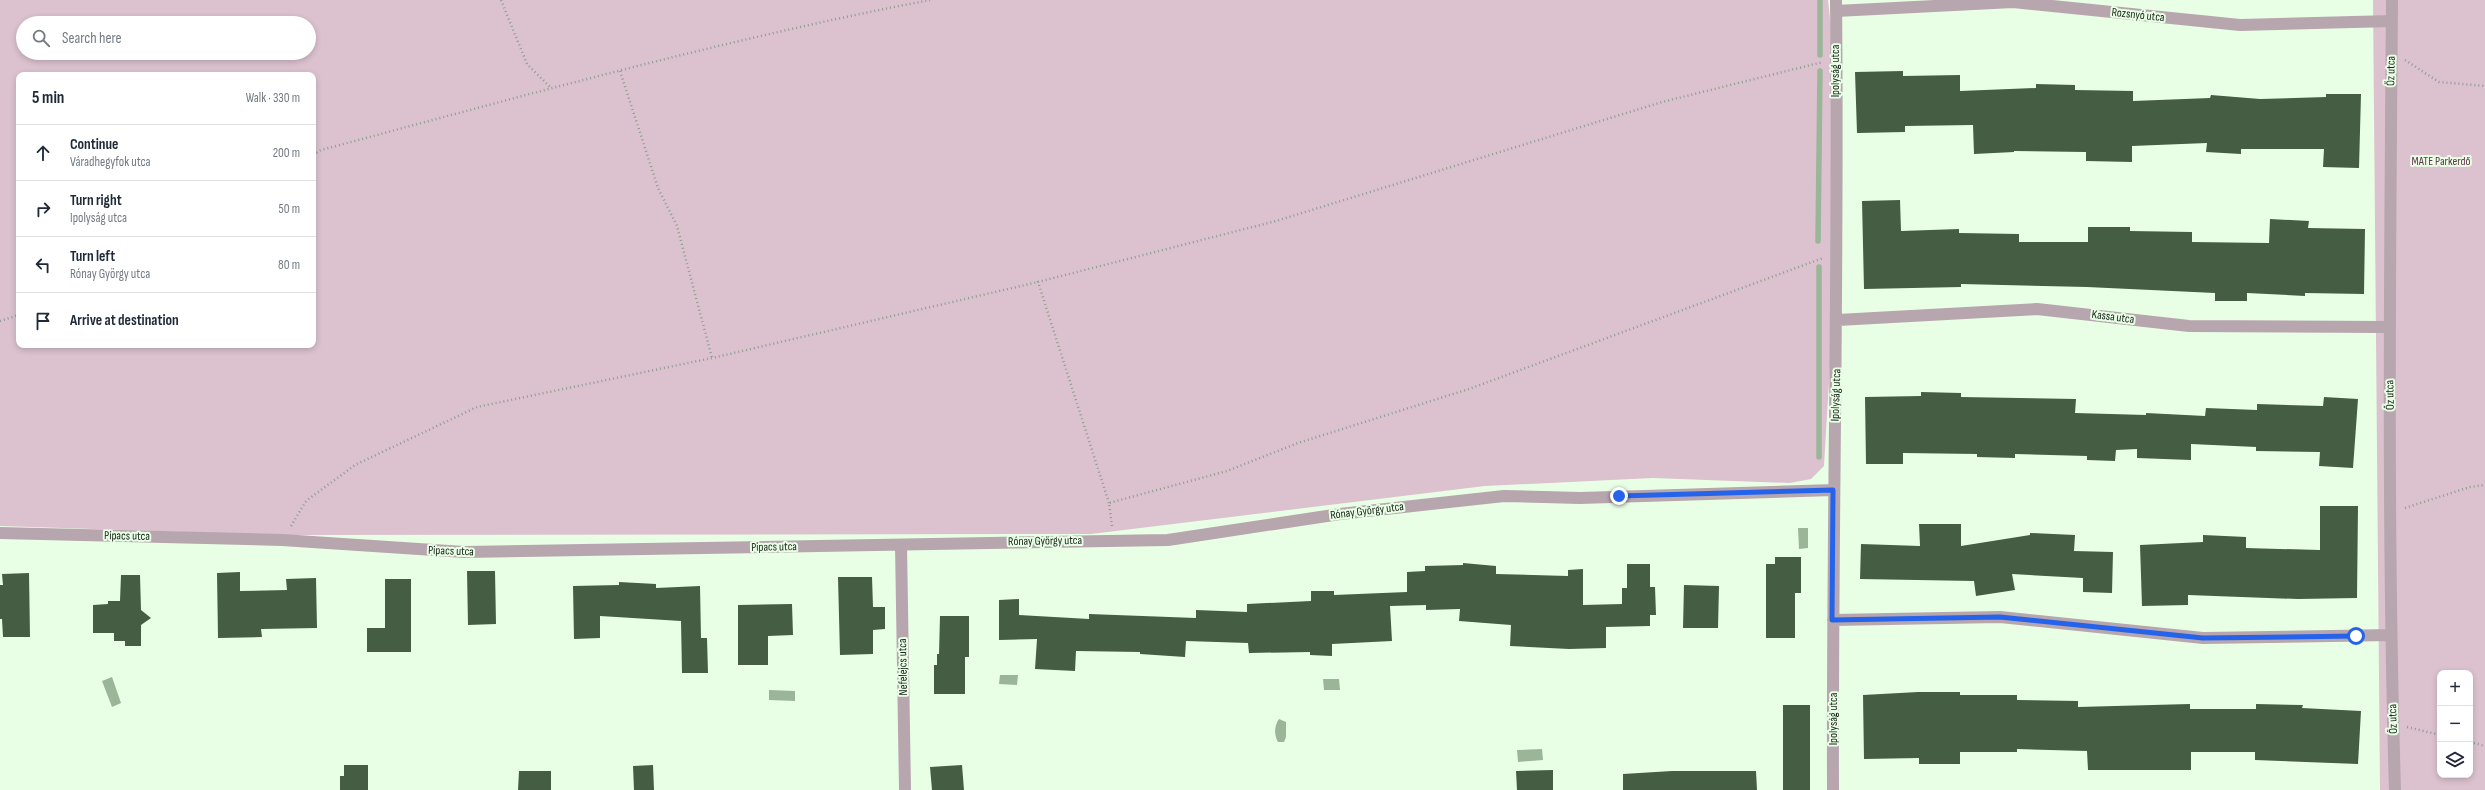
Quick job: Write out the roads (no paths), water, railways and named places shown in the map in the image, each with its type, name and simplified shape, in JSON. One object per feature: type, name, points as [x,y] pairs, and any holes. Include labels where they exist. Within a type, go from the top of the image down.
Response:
[{"type":"street","name":"Őz utca","points":[[2392,0],[2389,327],[2391,635],[2395,790]]},
{"type":"street","name":"Rozsnyó utca","points":[[1836,6],[2013,2],[2240,25],[2392,21]]},
{"type":"street","name":"Ipolyság utca","points":[[1833,790],[1833,490],[1838,320],[1836,253],[1836,6]]},
{"type":"street","name":"Kassa utca","points":[[1838,320],[2037,309],[2189,326],[2389,327]]},
{"type":"street","name":"Rónay György utca","points":[[901,545],[1168,540],[1347,513],[1504,496],[1580,498],[1833,490]]},
{"type":"street","name":"Pipacs utca","points":[[0,533],[282,540],[464,552],[901,545]]},
{"type":"street","name":"Nefelejcs utca","points":[[901,545],[905,790]]},
{"type":"street","points":[[1832,620],[2000,617],[2203,638],[2391,635]]},
{"type":"waterway","points":[[1820,0],[1820,55]]},
{"type":"waterway","points":[[1818,241],[1820,71]]},
{"type":"waterway","points":[[1819,267],[1819,457]]},
{"type":"park label","name":"MATE Parkerdő","points":[[2441,161]]}]
